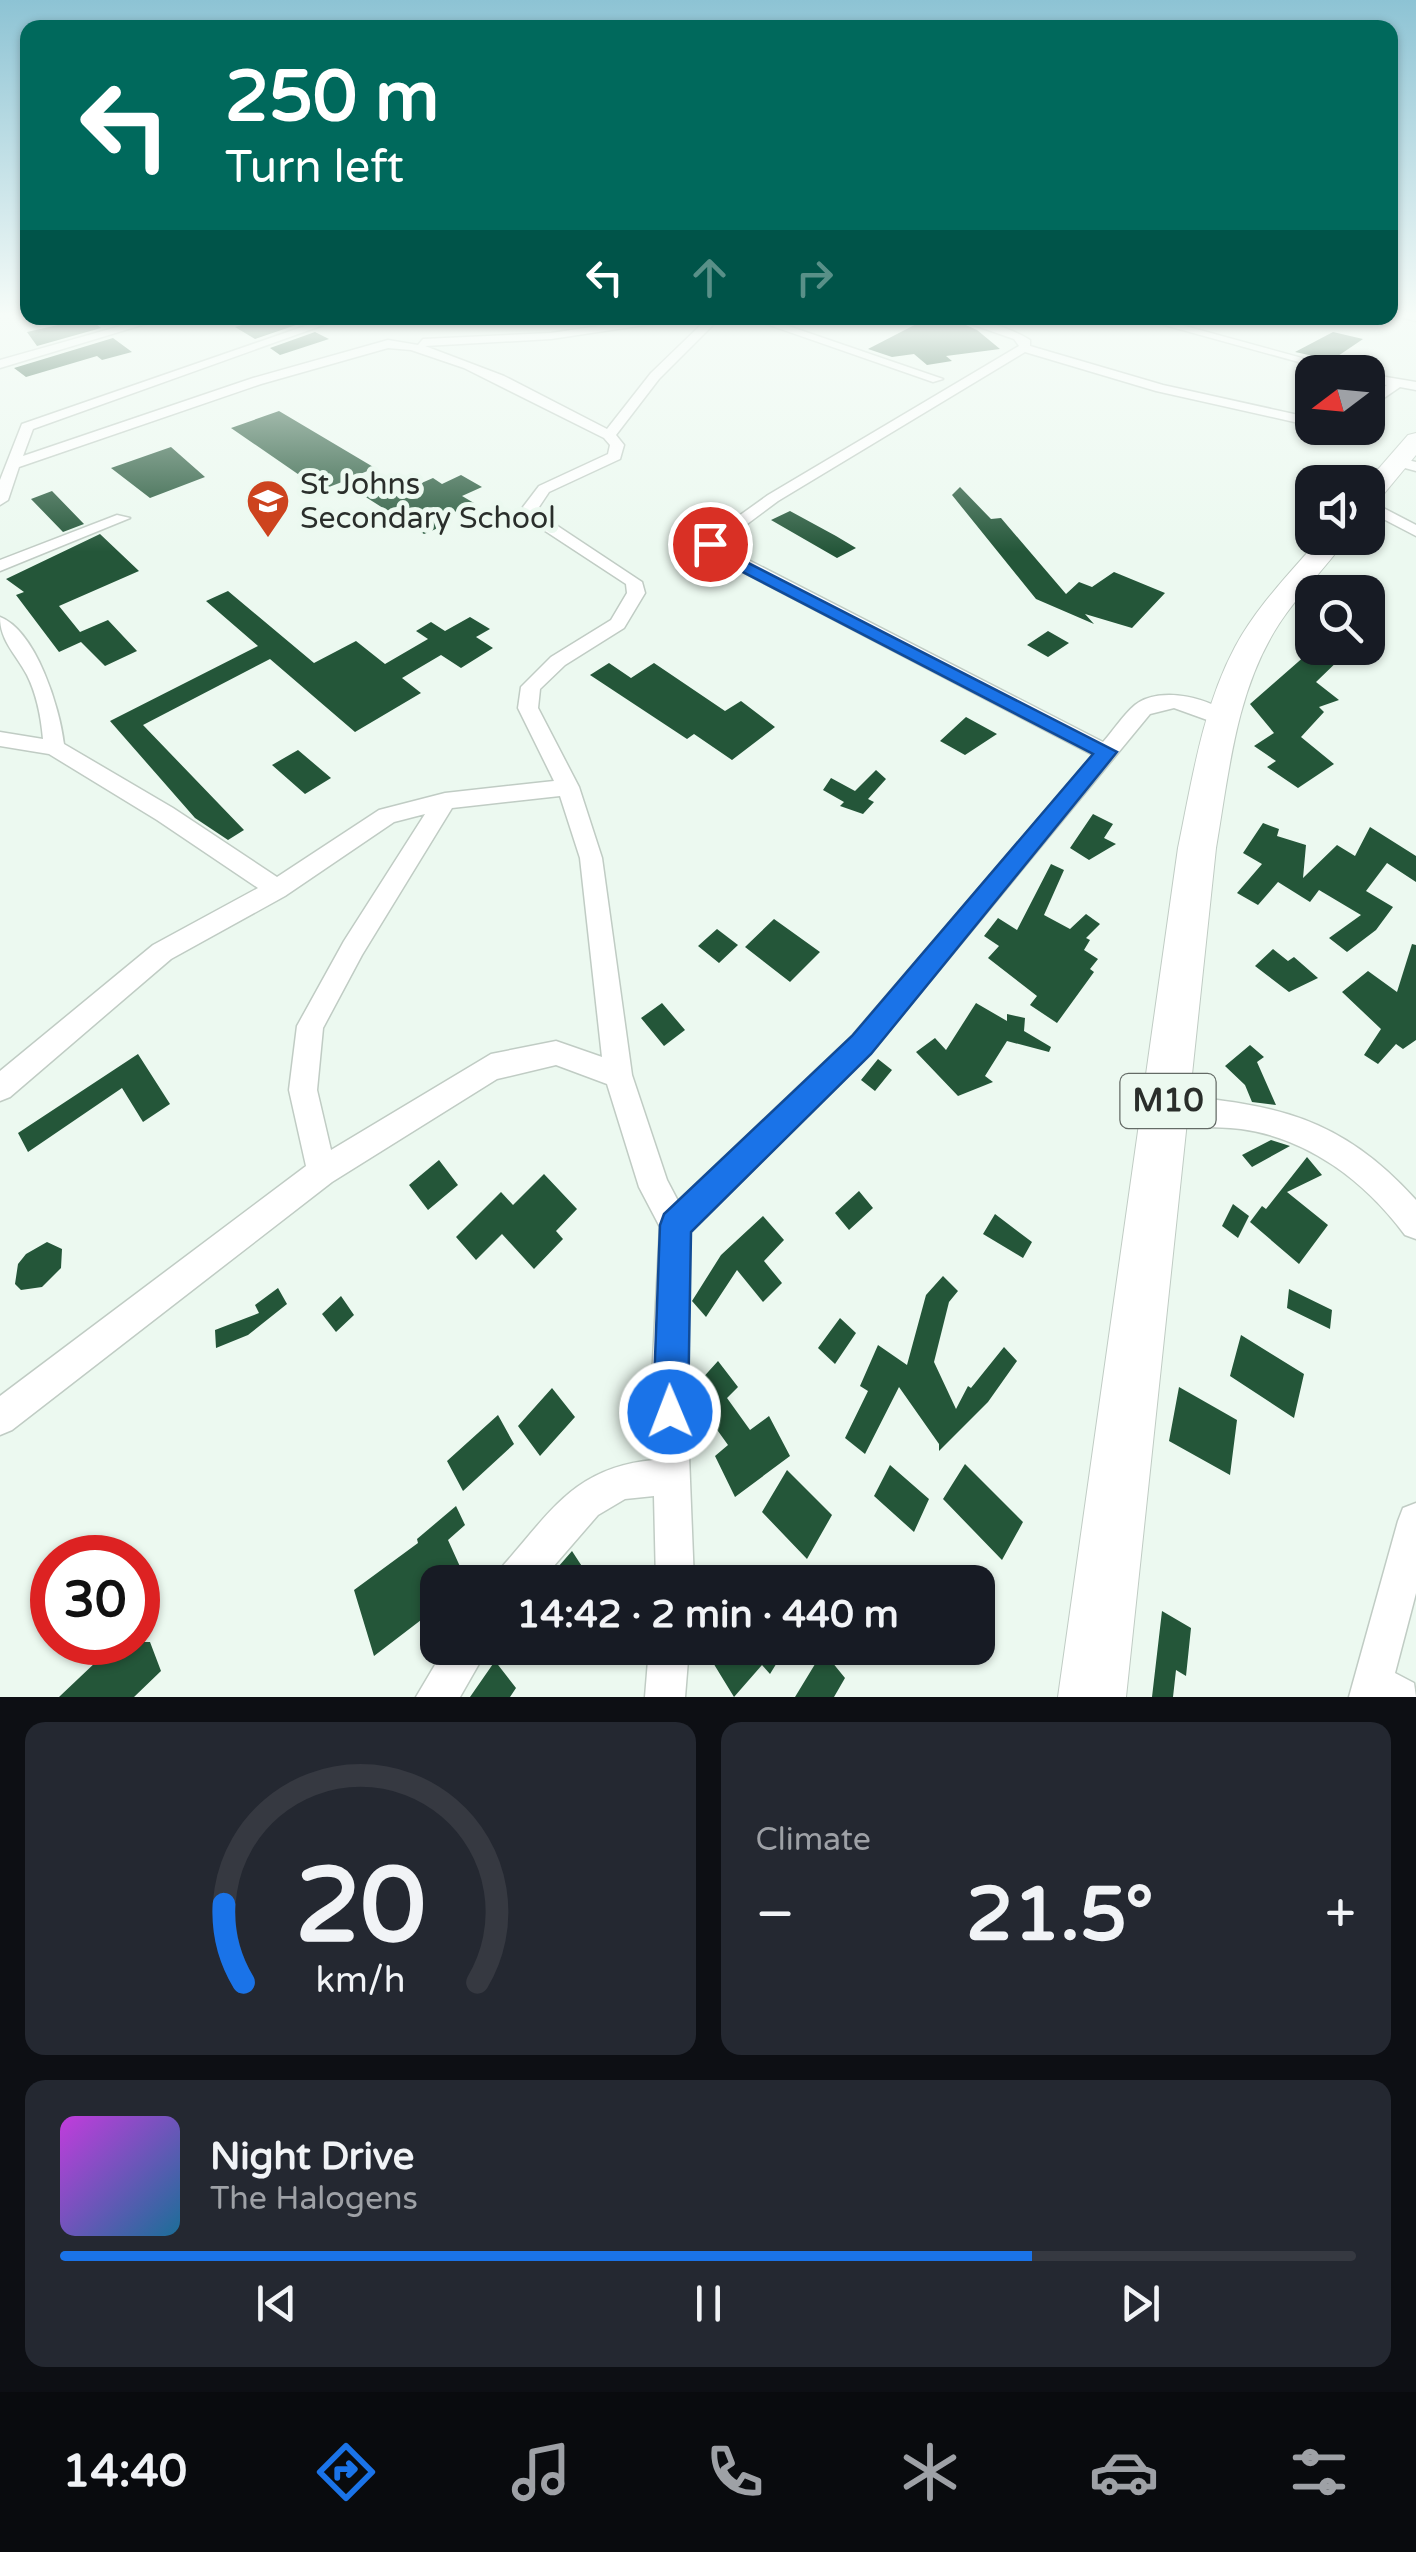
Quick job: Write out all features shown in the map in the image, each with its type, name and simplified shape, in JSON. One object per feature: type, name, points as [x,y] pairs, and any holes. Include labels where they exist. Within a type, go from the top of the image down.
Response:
[{"type":"main road","points":[[1385,485],[1408,464],[1416,440]]},
{"type":"main road","name":"M10","points":[[1092,1697],[1196,848],[1224,719],[1265,622],[1320,555]]},
{"type":"street","points":[[0,436],[123,393]]},
{"type":"street","points":[[14,464],[221,393]]},
{"type":"street","points":[[522,393],[609,435],[617,445],[615,456],[544,488],[530,507],[538,520],[634,582],[636,593],[618,624],[558,661],[531,688],[528,708],[568,787],[591,858],[618,1075],[654,1187],[675,1225],[669,1379],[675,1565]]},
{"type":"street","points":[[609,435],[642,393]]},
{"type":"street","points":[[948,393],[773,498],[710,544],[718,553],[1107,752]]},
{"type":"street","points":[[1183,393],[1295,418]]},
{"type":"street","points":[[0,500],[27,427]]},
{"type":"street","points":[[1385,512],[1416,531]]},
{"type":"street","points":[[0,566],[122,518]]},
{"type":"street","points":[[0,622],[39,676],[50,702],[54,748]]},
{"type":"street","points":[[675,1225],[862,1045],[1144,709],[1160,699],[1176,700],[1224,719]]},
{"type":"street","points":[[0,739],[54,748],[98,778],[165,814],[277,890]]},
{"type":"street","points":[[0,1088],[162,952],[277,890],[387,816],[445,800],[568,787]]},
{"type":"street","points":[[322,1172],[303,1090],[310,1026],[353,948],[445,800]]},
{"type":"street","points":[[0,1418],[322,1172],[491,1067],[556,1053],[618,1075]]},
{"type":"street","points":[[1167,1108],[1249,1116],[1311,1132],[1390,1193],[1416,1224]]},
{"type":"street","points":[[530,1565],[585,1502],[620,1481],[674,1476]]},
{"type":"street","points":[[1380,1692],[1416,1521]]},
{"type":"street","points":[[436,1697],[457,1665]]},
{"type":"street","points":[[665,1697],[668,1665]]},
{"type":"building","points":[[279,411],[375,468],[360,474],[394,495],[433,478],[442,484],[461,475],[482,487],[462,496],[474,503],[435,521],[443,526],[424,534],[342,482],[321,490],[231,428]]},
{"type":"building","points":[[171,447],[205,477],[150,498],[111,468]]},
{"type":"building","points":[[960,487],[991,519],[1001,518],[1066,594],[1079,582],[1092,587],[1114,572],[1165,593],[1132,628],[1085,614],[1094,624],[1036,599],[952,495]]},
{"type":"building","points":[[52,491],[84,524],[63,532],[31,499]]},
{"type":"building","points":[[790,511],[856,548],[837,558],[771,520]]},
{"type":"building","points":[[100,534],[139,571],[59,606],[80,632],[108,620],[137,651],[105,666],[81,642],[59,652],[16,595],[24,592],[6,579]]},
{"type":"building","points":[[228,591],[314,663],[356,641],[385,664],[428,639],[416,631],[431,622],[445,631],[470,617],[490,629],[476,637],[493,648],[461,668],[441,655],[402,678],[421,693],[355,732],[270,659],[143,725],[244,830],[228,840],[195,818],[110,721],[258,646],[206,601]]},
{"type":"building","points":[[1048,631],[1069,643],[1048,657],[1027,645]]},
{"type":"building","points":[[609,663],[631,678],[654,663],[725,711],[741,701],[775,727],[732,760],[694,734],[687,739],[590,675]]},
{"type":"building","points":[[1295,665],[1334,665],[1316,682],[1339,700],[1319,707],[1324,712],[1301,737],[1334,764],[1298,788],[1267,767],[1276,761],[1254,746],[1274,733],[1250,704]]},
{"type":"building","points":[[966,717],[997,734],[965,755],[940,741]]},
{"type":"building","points":[[298,750],[331,778],[305,794],[272,765]]},
{"type":"building","points":[[876,770],[886,779],[868,799],[874,802],[863,814],[840,806],[844,802],[823,790],[831,778],[855,791]]},
{"type":"building","points":[[1093,814],[1113,824],[1104,838],[1116,844],[1089,860],[1070,848]]},
{"type":"building","points":[[1263,823],[1279,829],[1277,836],[1306,845],[1303,878],[1337,845],[1355,856],[1370,827],[1416,856],[1416,882],[1387,863],[1366,891],[1393,907],[1376,930],[1347,952],[1329,938],[1361,915],[1319,890],[1310,902],[1278,882],[1258,905],[1237,893],[1262,864],[1243,853]]},
{"type":"building","points":[[1051,864],[1064,870],[1044,915],[1070,929],[1086,914],[1100,924],[1086,938],[1090,940],[1084,950],[1098,959],[1090,969],[1094,972],[1057,1023],[1030,1005],[1037,996],[988,958],[999,946],[984,936],[998,918],[1017,930]]},
{"type":"building","points":[[774,919],[820,952],[790,982],[745,947]]},
{"type":"building","points":[[717,929],[738,945],[719,963],[698,946]]},
{"type":"building","points":[[1412,944],[1416,945],[1416,1040],[1403,1049],[1396,1044],[1378,1064],[1364,1055],[1381,1029],[1342,992],[1368,971],[1397,992]]},
{"type":"building","points":[[1273,949],[1288,961],[1294,957],[1318,978],[1289,992],[1255,966]]},
{"type":"building","points":[[662,1003],[685,1030],[664,1046],[641,1018]]},
{"type":"building","points":[[976,1003],[1007,1021],[1007,1014],[1025,1018],[1024,1031],[1051,1047],[1049,1052],[1007,1041],[985,1076],[993,1082],[958,1096],[916,1052],[935,1038],[946,1050]]},
{"type":"building","points":[[1250,1045],[1264,1057],[1257,1062],[1276,1105],[1252,1102],[1245,1085],[1225,1066]]},
{"type":"building","points":[[138,1054],[170,1104],[143,1122],[122,1088],[28,1152],[18,1133]]},
{"type":"building","points":[[878,1059],[892,1070],[875,1091],[861,1080]]},
{"type":"building","points":[[1271,1140],[1290,1146],[1252,1167],[1242,1155]]},
{"type":"building","points":[[1307,1157],[1322,1175],[1287,1192],[1328,1225],[1299,1264],[1250,1222],[1262,1206],[1266,1209]]},
{"type":"building","points":[[439,1160],[458,1185],[428,1210],[409,1185]]},
{"type":"building","points":[[544,1174],[577,1209],[556,1231],[563,1239],[534,1269],[502,1234],[476,1260],[456,1237],[501,1192],[513,1205]]},
{"type":"building","points":[[859,1191],[873,1208],[849,1230],[835,1213]]},
{"type":"building","points":[[1233,1204],[1249,1216],[1238,1238],[1222,1226]]},
{"type":"building","points":[[995,1214],[1032,1242],[1023,1258],[983,1234]]},
{"type":"building","points":[[763,1216],[784,1240],[764,1261],[782,1283],[763,1302],[737,1270],[706,1317],[692,1301],[721,1255]]},
{"type":"building","points":[[47,1242],[62,1249],[61,1268],[42,1287],[21,1290],[15,1284],[18,1264],[26,1254]]},
{"type":"building","points":[[943,1276],[958,1291],[949,1302],[934,1362],[956,1409],[968,1386],[971,1388],[1004,1347],[1017,1361],[988,1402],[939,1451],[939,1444],[899,1387],[865,1454],[845,1438],[868,1391],[860,1386],[878,1345],[907,1365],[926,1295]]},
{"type":"building","points":[[278,1288],[287,1304],[248,1335],[216,1348],[215,1330],[259,1313],[255,1305]]},
{"type":"building","points":[[1289,1289],[1332,1310],[1330,1329],[1287,1308]]},
{"type":"building","points":[[341,1296],[354,1315],[336,1332],[322,1314]]},
{"type":"building","points":[[840,1318],[856,1333],[835,1364],[818,1348]]},
{"type":"building","points":[[1241,1335],[1304,1374],[1294,1418],[1230,1376]]},
{"type":"building","points":[[718,1361],[738,1387],[727,1398],[750,1430],[769,1416],[790,1456],[735,1497],[715,1456],[728,1445],[690,1392]]},
{"type":"building","points":[[1179,1387],[1237,1420],[1230,1475],[1169,1441]]},
{"type":"building","points":[[552,1388],[575,1417],[540,1456],[518,1426]]},
{"type":"building","points":[[498,1415],[514,1444],[463,1491],[447,1461]]},
{"type":"building","points":[[965,1464],[1023,1522],[1002,1560],[943,1499]]},
{"type":"building","points":[[890,1465],[929,1499],[914,1532],[874,1496]]},
{"type":"building","points":[[787,1470],[832,1515],[807,1559],[762,1512]]},
{"type":"building","points":[[456,1506],[465,1525],[448,1540],[459,1565],[420,1565],[420,1621],[374,1656],[354,1590],[418,1543],[417,1539]]},
{"type":"building","points":[[572,1551],[581,1565],[560,1565]]},
{"type":"building","points":[[1162,1611],[1191,1628],[1186,1676],[1176,1670],[1173,1697],[1152,1697]]},
{"type":"building","points":[[93,1665],[159,1665],[161,1671],[134,1697],[59,1697]]},
{"type":"building","points":[[492,1665],[498,1665],[516,1688],[510,1697],[470,1697]]},
{"type":"building","points":[[714,1665],[762,1665],[734,1697]]},
{"type":"building","points":[[814,1665],[834,1665],[845,1678],[834,1697],[795,1697]]},
{"type":"place","name":"St Johns Secondary School","points":[[268,539]]},
{"type":"route","points":[[670,1412],[675,1225],[862,1045],[1107,752],[712,550],[710,544]]}]
